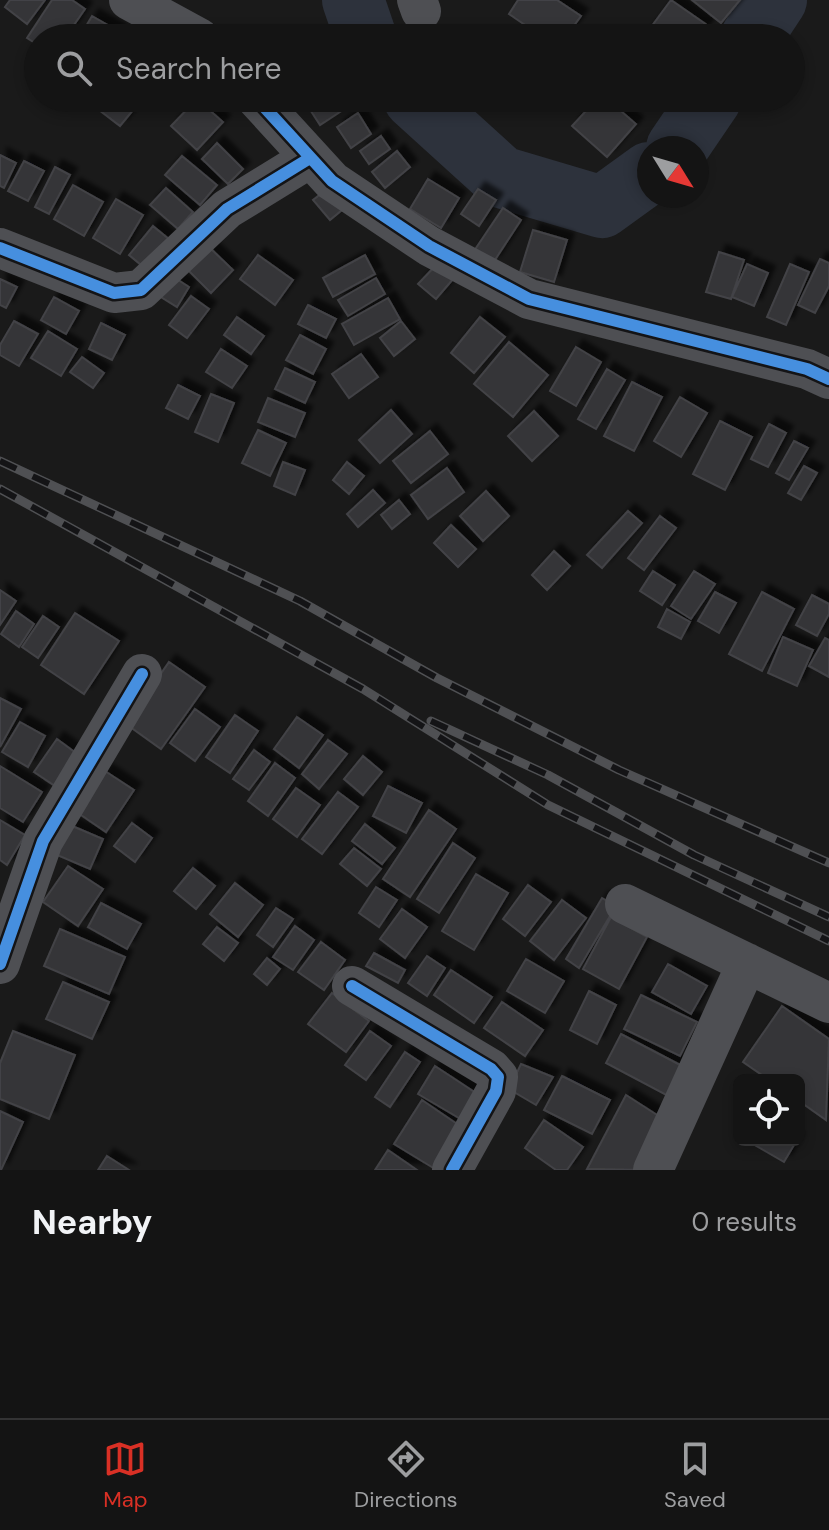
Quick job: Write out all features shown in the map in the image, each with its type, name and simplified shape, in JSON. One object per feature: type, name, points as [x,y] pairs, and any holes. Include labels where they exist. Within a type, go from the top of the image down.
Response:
[{"type":"street","points":[[129,0],[173,24]]},
{"type":"street","points":[[269,112],[332,181],[387,219],[529,299],[807,369],[829,379]]},
{"type":"street","points":[[0,248],[114,293],[141,290],[227,209],[310,158]]},
{"type":"street","points":[[0,964],[43,841],[142,674]]},
{"type":"street","points":[[625,904],[829,1003]]},
{"type":"street","points":[[653,1170],[747,963]]},
{"type":"street","points":[[352,986],[491,1069],[498,1077],[496,1091],[452,1170]]},
{"type":"building","points":[[10,0],[45,0],[27,24],[5,7]]},
{"type":"building","points":[[52,0],[72,0],[85,9],[75,24],[36,24]]},
{"type":"building","points":[[518,0],[557,0],[581,16],[575,24],[524,24],[509,14]]},
{"type":"building","points":[[671,0],[706,24],[653,24]]},
{"type":"building","points":[[692,0],[740,0],[721,23]]},
{"type":"building","points":[[92,16],[106,24],[87,24]]},
{"type":"building","points":[[102,112],[132,112],[120,126]]},
{"type":"building","points":[[184,112],[212,112],[223,122],[197,150],[171,126]]},
{"type":"building","points":[[312,112],[340,112],[320,125]]},
{"type":"building","points":[[585,112],[622,112],[636,124],[607,157],[572,126]]},
{"type":"building","points":[[358,113],[371,134],[351,148],[337,127]]},
{"type":"building","points":[[381,136],[390,149],[369,164],[360,151]]},
{"type":"building","points":[[217,143],[243,169],[228,184],[202,159]]},
{"type":"building","points":[[397,151],[410,167],[385,188],[372,172]]},
{"type":"building","points":[[0,155],[16,163],[4,188],[0,186]]},
{"type":"building","points":[[182,156],[217,185],[200,205],[165,175]]},
{"type":"building","points":[[24,161],[44,171],[28,201],[8,191]]},
{"type":"building","points":[[55,167],[70,175],[49,214],[35,207]]},
{"type":"building","points":[[428,179],[459,198],[441,228],[410,209]]},
{"type":"building","points":[[73,185],[103,202],[84,236],[54,219]]},
{"type":"building","points":[[166,188],[193,212],[178,229],[150,205]]},
{"type":"building","points":[[478,189],[496,200],[479,226],[461,214]]},
{"type":"building","points":[[326,190],[342,210],[330,220],[313,200]]},
{"type":"building","points":[[116,199],[143,215],[120,254],[93,238]]},
{"type":"building","points":[[503,208],[521,220],[493,263],[474,251]]},
{"type":"building","points":[[153,226],[176,245],[152,274],[129,255]]},
{"type":"building","points":[[533,230],[567,240],[554,282],[520,272]]},
{"type":"building","points":[[208,246],[233,270],[211,293],[186,268]]},
{"type":"building","points":[[719,252],[744,260],[731,299],[706,292]]},
{"type":"building","points":[[258,255],[293,280],[275,305],[240,279]]},
{"type":"building","points":[[365,255],[375,274],[333,297],[323,278]]},
{"type":"building","points":[[820,259],[829,263],[829,286],[815,313],[798,305]]},
{"type":"building","points":[[438,263],[454,278],[436,299],[418,284]]},
{"type":"building","points":[[747,264],[768,273],[754,306],[732,297]]},
{"type":"building","points":[[790,264],[809,272],[786,325],[767,317]]},
{"type":"building","points":[[169,274],[189,287],[177,307],[156,294]]},
{"type":"building","points":[[376,278],[385,294],[348,316],[338,300]]},
{"type":"building","points":[[0,279],[17,287],[6,308],[0,305]]},
{"type":"building","points":[[191,296],[209,309],[187,338],[169,325]]},
{"type":"building","points":[[54,297],[79,311],[66,334],[41,320]]},
{"type":"building","points":[[388,298],[400,319],[354,345],[342,324]]},
{"type":"building","points":[[308,305],[336,319],[326,338],[298,324]]},
{"type":"building","points":[[237,317],[264,336],[251,354],[224,335]]},
{"type":"building","points":[[480,317],[505,337],[474,373],[451,353]]},
{"type":"building","points":[[14,321],[38,334],[19,366],[0,355],[0,345]]},
{"type":"building","points":[[401,321],[415,339],[394,356],[380,338]]},
{"type":"building","points":[[101,323],[125,335],[112,360],[89,349]]},
{"type":"building","points":[[48,331],[77,349],[61,376],[31,358]]},
{"type":"building","points":[[300,335],[326,349],[313,374],[286,360]]},
{"type":"building","points":[[509,342],[548,375],[513,417],[474,384]]},
{"type":"building","points":[[576,347],[601,362],[576,406],[550,391]]},
{"type":"building","points":[[221,349],[247,366],[232,388],[206,372]]},
{"type":"building","points":[[361,354],[378,377],[349,398],[332,374]]},
{"type":"building","points":[[82,357],[104,373],[93,388],[70,372]]},
{"type":"building","points":[[285,368],[315,382],[305,403],[275,389]]},
{"type":"building","points":[[607,369],[625,380],[596,429],[578,419]]},
{"type":"building","points":[[632,382],[662,397],[634,451],[604,436]]},
{"type":"building","points":[[178,385],[200,396],[188,419],[166,408]]},
{"type":"building","points":[[211,394],[234,403],[218,442],[195,432]]},
{"type":"building","points":[[680,397],[707,413],[681,457],[654,441]]},
{"type":"building","points":[[268,398],[305,413],[295,437],[258,422]]},
{"type":"building","points":[[391,410],[412,434],[380,463],[359,440]]},
{"type":"building","points":[[534,411],[558,436],[532,461],[508,436]]},
{"type":"building","points":[[720,421],[752,437],[725,490],[693,474]]},
{"type":"building","points":[[769,424],[786,433],[768,467],[751,459]]},
{"type":"building","points":[[258,430],[286,443],[270,476],[242,463]]},
{"type":"building","points":[[430,431],[448,454],[411,483],[393,461]]},
{"type":"building","points":[[794,441],[808,448],[789,480],[776,473]]},
{"type":"building","points":[[283,462],[305,470],[295,495],[274,486]]},
{"type":"building","points":[[347,462],[364,476],[349,494],[333,480]]},
{"type":"building","points":[[804,466],[817,473],[801,500],[788,493]]},
{"type":"building","points":[[447,468],[464,492],[428,519],[411,495]]},
{"type":"building","points":[[373,490],[385,503],[358,527],[347,514]]},
{"type":"building","points":[[486,491],[509,516],[483,541],[460,516]]},
{"type":"building","points":[[399,500],[410,514],[392,529],[381,515]]},
{"type":"building","points":[[628,511],[642,523],[602,568],[587,555]]},
{"type":"building","points":[[660,516],[676,528],[644,570],[628,558]]},
{"type":"building","points":[[451,525],[476,549],[458,567],[434,543]]},
{"type":"building","points":[[554,551],[570,566],[547,590],[532,575]]},
{"type":"building","points":[[653,571],[675,585],[662,605],[640,591]]},
{"type":"building","points":[[694,571],[715,584],[691,619],[671,606]]},
{"type":"building","points":[[0,590],[16,601],[0,625]]},
{"type":"building","points":[[715,592],[736,603],[719,633],[698,621]]},
{"type":"building","points":[[762,592],[794,609],[762,671],[729,654]]},
{"type":"building","points":[[812,595],[829,604],[829,614],[817,636],[796,625]]},
{"type":"building","points":[[667,609],[690,622],[681,639],[658,627]]},
{"type":"building","points":[[16,611],[34,624],[19,647],[1,634]]},
{"type":"building","points":[[75,613],[119,641],[84,694],[41,665]]},
{"type":"building","points":[[43,616],[59,627],[38,658],[22,647]]},
{"type":"building","points":[[783,637],[813,650],[797,686],[768,673]]},
{"type":"building","points":[[825,638],[829,640],[829,677],[809,666]]},
{"type":"building","points":[[169,662],[205,687],[161,749],[126,724]]},
{"type":"building","points":[[0,698],[21,709],[0,747]]},
{"type":"building","points":[[195,709],[220,727],[195,761],[170,743]]},
{"type":"building","points":[[235,715],[258,731],[230,773],[206,757]]},
{"type":"building","points":[[297,717],[323,735],[299,768],[274,749]]},
{"type":"building","points":[[20,722],[45,736],[28,767],[2,752]]},
{"type":"building","points":[[57,739],[80,756],[58,788],[34,772]]},
{"type":"building","points":[[328,740],[347,754],[319,789],[302,774]]},
{"type":"building","points":[[254,750],[270,762],[249,790],[233,779]]},
{"type":"building","points":[[363,756],[382,772],[363,795],[344,779]]},
{"type":"building","points":[[275,763],[295,778],[268,816],[248,801]]},
{"type":"building","points":[[0,766],[42,792],[23,822],[0,808]]},
{"type":"building","points":[[105,771],[134,790],[106,832],[78,813]]},
{"type":"building","points":[[388,786],[422,803],[406,833],[373,816]]},
{"type":"building","points":[[296,788],[320,805],[297,837],[273,819]]},
{"type":"building","points":[[338,792],[358,807],[322,854],[302,839]]},
{"type":"building","points":[[429,810],[456,829],[410,897],[383,879]]},
{"type":"building","points":[[0,820],[25,835],[7,865],[0,860]]},
{"type":"building","points":[[132,823],[152,838],[135,862],[114,846]]},
{"type":"building","points":[[365,824],[395,848],[382,864],[352,841]]},
{"type":"building","points":[[70,825],[103,839],[90,869],[57,855]]},
{"type":"building","points":[[453,843],[475,858],[439,913],[417,899]]},
{"type":"building","points":[[354,848],[381,869],[367,886],[340,864]]},
{"type":"building","points":[[68,866],[103,889],[78,926],[43,902]]},
{"type":"building","points":[[193,868],[215,886],[196,909],[174,891]]},
{"type":"building","points":[[476,874],[508,893],[474,950],[442,931]]},
{"type":"building","points":[[235,883],[263,905],[238,937],[210,914]]},
{"type":"building","points":[[528,885],[551,902],[525,936],[503,919]]},
{"type":"building","points":[[376,887],[397,900],[379,927],[359,913]]},
{"type":"building","points":[[602,898],[616,906],[579,968],[566,959]]},
{"type":"building","points":[[562,900],[586,918],[554,960],[530,941]]},
{"type":"building","points":[[101,903],[141,924],[127,949],[88,927]]},
{"type":"building","points":[[276,908],[293,919],[273,947],[257,935]]},
{"type":"building","points":[[402,909],[427,927],[405,958],[380,939]]},
{"type":"building","points":[[611,917],[647,937],[619,989],[583,969]]},
{"type":"building","points":[[295,926],[314,940],[293,970],[273,957]]},
{"type":"building","points":[[217,927],[238,943],[224,961],[203,944]]},
{"type":"building","points":[[60,929],[125,957],[109,994],[44,966]]},
{"type":"building","points":[[321,942],[345,960],[324,990],[298,972]]},
{"type":"building","points":[[374,953],[405,970],[398,983],[366,966]]},
{"type":"building","points":[[427,956],[445,968],[427,996],[408,983]]},
{"type":"building","points":[[267,958],[280,969],[267,985],[254,974]]},
{"type":"building","points":[[526,959],[564,981],[545,1013],[507,991]]},
{"type":"building","points":[[668,964],[707,986],[691,1014],[652,992]]},
{"type":"building","points":[[451,970],[492,997],[474,1023],[434,995]]},
{"type":"building","points":[[63,982],[109,1002],[92,1039],[46,1019]]},
{"type":"building","points":[[589,991],[616,1005],[597,1044],[570,1030]]},
{"type":"building","points":[[332,993],[369,1021],[346,1052],[308,1024]]},
{"type":"building","points":[[641,995],[697,1022],[680,1056],[624,1029]]},
{"type":"building","points":[[502,1002],[543,1030],[525,1056],[484,1028]]},
{"type":"building","points":[[782,1006],[829,1039],[826,1120],[805,1105],[805,1074],[760,1074],[743,1062]]},
{"type":"building","points":[[13,1031],[75,1055],[49,1119],[0,1099],[0,1063]]},
{"type":"building","points":[[370,1031],[391,1046],[366,1080],[345,1065]]},
{"type":"building","points":[[621,1034],[686,1068],[670,1097],[606,1063]]},
{"type":"building","points":[[405,1052],[420,1062],[390,1107],[375,1097]]},
{"type":"building","points":[[521,1064],[553,1077],[536,1105],[509,1089]]},
{"type":"building","points":[[435,1066],[482,1097],[464,1121],[418,1094]]},
{"type":"building","points":[[562,1076],[610,1100],[592,1134],[544,1110]]},
{"type":"building","points":[[626,1095],[665,1120],[642,1170],[587,1169]]},
{"type":"building","points":[[422,1100],[463,1128],[435,1169],[394,1144]]},
{"type":"building","points":[[0,1111],[23,1122],[1,1170],[0,1170]]},
{"type":"building","points":[[544,1120],[583,1147],[567,1170],[556,1170],[525,1148]]},
{"type":"building","points":[[756,1146],[793,1146],[784,1162]]},
{"type":"building","points":[[388,1150],[417,1170],[375,1170]]},
{"type":"building","points":[[107,1156],[129,1170],[98,1170]]},
{"type":"waterway","points":[[353,0],[361,24]]},
{"type":"waterway","points":[[760,24],[776,0]]},
{"type":"waterway","points":[[429,112],[501,177],[602,207],[637,182]]},
{"type":"waterway","points":[[685,136],[701,112]]},
{"type":"railway","points":[[0,461],[300,601],[437,678],[619,770],[829,863]]},
{"type":"railway","points":[[0,489],[363,689],[548,805],[829,941]]},
{"type":"railway","points":[[431,721],[548,775],[694,855],[829,917]]},
{"type":"cycle path","points":[[269,112],[332,181],[429,246],[529,299],[807,369],[829,379]]},
{"type":"cycle path","points":[[0,248],[114,293],[141,290],[227,209],[310,158]]},
{"type":"cycle path","points":[[0,964],[43,841],[142,674]]},
{"type":"cycle path","points":[[352,986],[491,1069],[498,1077],[496,1091],[452,1170]]}]
